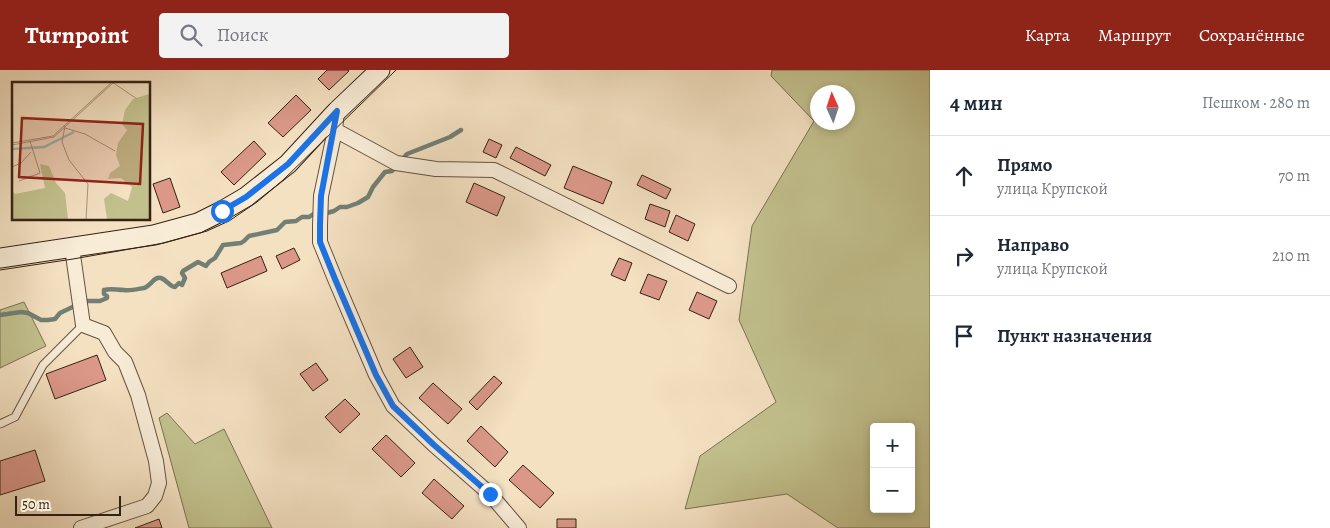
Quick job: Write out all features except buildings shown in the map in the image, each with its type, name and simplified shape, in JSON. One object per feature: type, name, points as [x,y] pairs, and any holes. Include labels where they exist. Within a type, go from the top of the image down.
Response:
[{"type":"main road","points":[[0,258],[154,235],[198,222],[222,211],[246,197],[288,164],[336,120],[380,70]]},
{"type":"street","points":[[520,528],[490,494],[393,406],[376,375],[320,242],[321,196],[336,120],[396,163],[436,169],[494,170],[729,286]]},
{"type":"street","points":[[72,248],[83,325],[104,333],[125,362],[138,395],[156,461],[159,483],[156,496],[147,506],[82,528]]},
{"type":"lane","points":[[0,424],[15,418],[43,365],[83,325]]},
{"type":"shaded area","points":[[772,70],[930,70],[930,528],[838,528],[787,494],[685,509],[700,456],[776,402],[739,320],[752,226],[810,128],[810,130],[855,130],[855,85],[810,85],[810,117],[771,76]]},
{"type":"shaded area","points":[[24,302],[46,346],[0,368],[0,310]]},
{"type":"shaded area","points":[[167,413],[195,444],[224,429],[272,528],[189,528],[159,418]]},
{"type":"waterway","points":[[0,315],[21,312],[28,313],[41,320],[55,319],[60,313],[85,301],[100,301],[107,298],[104,290],[144,288],[159,278],[175,287],[179,283],[182,285],[185,278],[182,273],[183,271],[198,262],[206,266],[215,258],[223,245],[241,243],[249,236],[277,230],[285,222],[296,221],[315,213],[327,213],[340,207],[347,207],[358,203],[368,197],[385,172],[392,171],[407,154],[450,137],[461,130]]},
{"type":"tram line","points":[[0,270],[164,243],[207,231],[229,221],[257,202],[282,181],[396,70]]},
{"type":"route","points":[[222,211],[246,197],[288,164],[337,111],[335,130],[321,196],[320,242],[376,375],[393,406],[490,494]]}]
